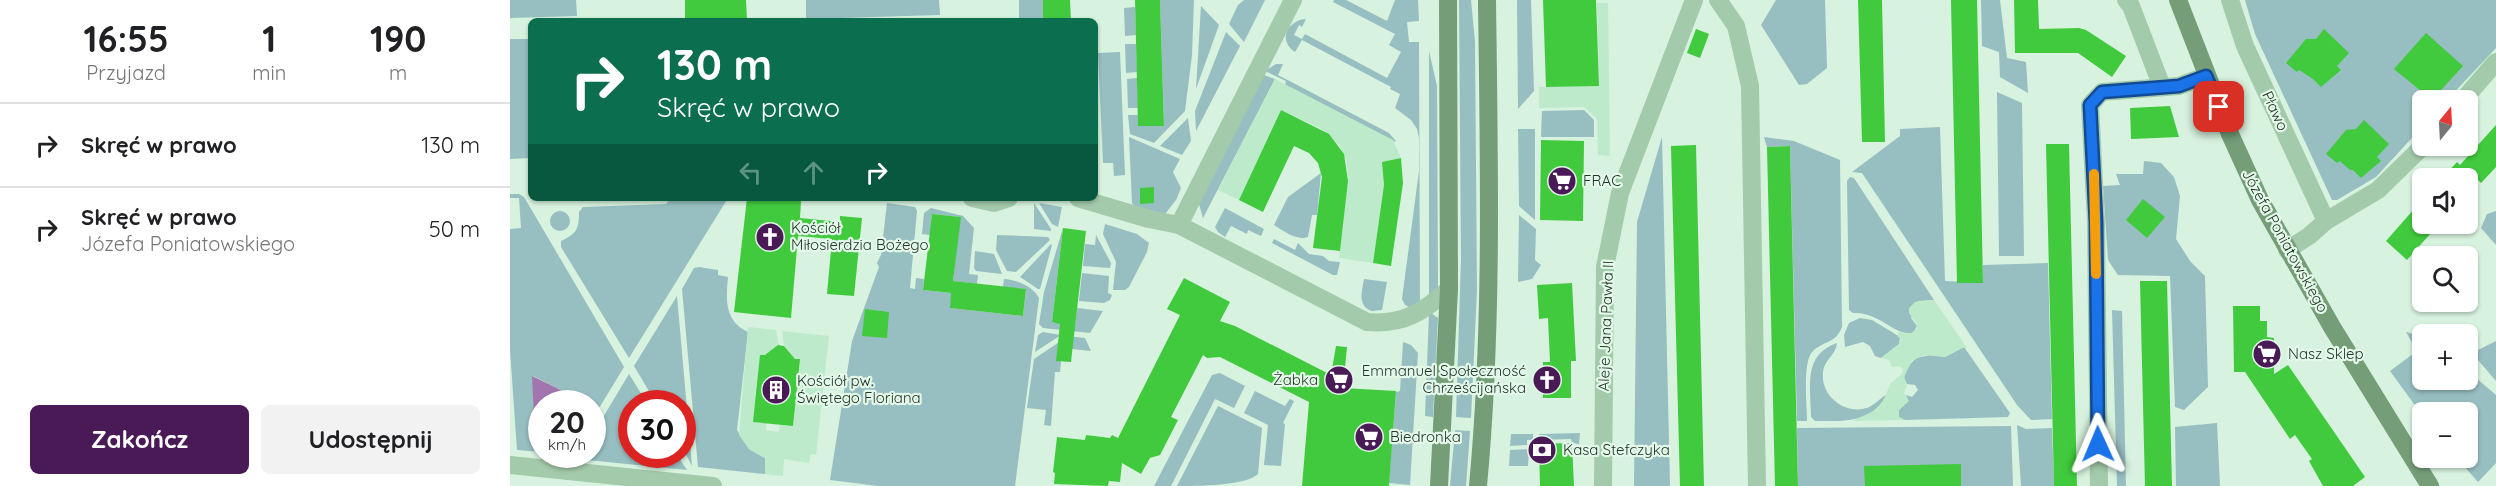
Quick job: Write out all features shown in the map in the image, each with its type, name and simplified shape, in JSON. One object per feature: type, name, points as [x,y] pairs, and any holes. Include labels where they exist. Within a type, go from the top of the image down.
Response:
[{"type":"main road","points":[[1439,486],[1444,424],[1449,289],[1448,0]]},
{"type":"main road","points":[[1478,486],[1483,427],[1489,253],[1487,0]]},
{"type":"main road","name":"Józefa Poniatowskiego","points":[[2178,0],[2206,76],[2244,167],[2287,250],[2430,486]]},
{"type":"street","points":[[1179,225],[1293,0]]},
{"type":"street","name":"Aleje Jana Pawła II","points":[[1603,486],[1605,267],[1620,193],[1694,0]]},
{"type":"street","points":[[1718,0],[1736,26],[1750,86],[1757,486]]},
{"type":"street","points":[[2126,0],[2131,6],[2162,87]]},
{"type":"street","name":"Pławo","points":[[2230,0],[2245,46],[2326,221]]},
{"type":"street","points":[[2472,90],[2496,63]]},
{"type":"street","points":[[2099,486],[2096,222],[2090,105],[2102,92],[2179,86],[2206,76]]},
{"type":"street","points":[[2287,250],[2309,236],[2326,221],[2378,190],[2413,156]]},
{"type":"street","points":[[988,201],[999,203],[1003,201]]},
{"type":"street","points":[[1088,201],[1149,219],[1179,225],[1367,322],[1394,322],[1424,311],[1449,289]]},
{"type":"street","points":[[510,465],[712,486]]},
{"type":"shaded area","points":[[510,0],[576,0],[577,16],[510,18]]},
{"type":"shaded area","points":[[806,0],[939,0],[940,15],[806,18]]},
{"type":"shaded area","points":[[1019,0],[1043,0],[1043,18],[1019,18]]},
{"type":"shaded area","points":[[1160,0],[1194,0],[1192,55],[1185,111],[1154,143],[1130,134],[1128,115],[1138,115],[1139,126],[1164,125]]},
{"type":"shaded area","points":[[1244,0],[1265,0],[1244,42],[1229,24],[1238,5]]},
{"type":"shaded area","points":[[1334,0],[1346,0],[1387,21],[1395,0],[1418,0],[1419,21],[1407,22],[1409,42],[1419,42],[1420,305],[1413,309],[1405,305],[1402,299],[1419,171],[1417,129],[1411,120],[1395,108],[1400,94],[1390,89],[1391,87],[1302,40],[1295,52],[1287,42],[1287,31],[1290,27],[1306,19],[1302,27],[1299,25],[1294,35],[1302,39],[1305,34],[1387,78],[1401,52],[1389,45],[1395,34],[1333,2]]},
{"type":"shaded area","points":[[1459,0],[1471,0],[1475,42],[1477,290],[1471,418],[1456,417],[1461,259]]},
{"type":"shaded area","points":[[1517,0],[1531,0],[1534,91],[1518,109]]},
{"type":"shaded area","points":[[1776,0],[1825,0],[1827,68],[1807,84],[1799,85],[1761,25]]},
{"type":"shaded area","points":[[1981,0],[2000,0],[2007,58],[2026,62],[2028,93],[2000,77],[1999,52],[1982,46]]},
{"type":"shaded area","points":[[2245,0],[2496,0],[2496,48],[2456,90],[2412,90],[2412,138],[2376,177],[2337,200],[2332,200],[2255,34]]},
{"type":"shaded area","points":[[1597,3],[1608,3],[1610,156],[1598,155],[1597,119],[1584,107],[1539,108],[1539,87],[1599,86]]},
{"type":"shaded area","points":[[1201,6],[1219,25],[1196,89]]},
{"type":"shaded area","points":[[1135,7],[1136,35],[1125,36],[1124,8]]},
{"type":"shaded area","points":[[1226,32],[1240,46],[1196,131],[1195,111]]},
{"type":"shaded area","points":[[510,39],[528,39],[528,158],[510,159]]},
{"type":"shaded area","points":[[1125,44],[1136,44],[1137,72],[1126,73]]},
{"type":"shaded area","points":[[1429,51],[1437,86],[1438,287],[1429,297]]},
{"type":"shaded area","points":[[1120,52],[1125,175],[1114,176],[1113,163],[1103,163],[1098,53]]},
{"type":"shaded area","points":[[1276,64],[1283,64],[1278,75],[1389,133],[1396,141],[1393,142],[1285,85],[1286,81],[1265,71]]},
{"type":"shaded area","points":[[1264,75],[1275,79],[1203,218],[1199,204]]},
{"type":"shaded area","points":[[1137,78],[1138,108],[1128,108],[1127,79]]},
{"type":"shaded area","points":[[1275,79],[1393,140],[1401,158],[1382,162],[1384,185],[1373,263],[1339,258],[1348,181],[1347,163],[1340,146],[1320,128],[1281,110],[1239,200],[1218,190]]},
{"type":"shaded area","points":[[1997,92],[2022,103],[2024,256],[1999,256]]},
{"type":"shaded area","points":[[1584,110],[1594,120],[1594,137],[1541,137],[1542,111]]},
{"type":"shaded area","points":[[1188,118],[1191,141],[1182,155],[1160,146]]},
{"type":"shaded area","points":[[1940,127],[1945,281],[1983,283],[1983,265],[2048,263],[2052,419],[2031,420],[2017,405],[1862,173],[1852,172],[1900,136],[1900,129]]},
{"type":"shaded area","points":[[1518,129],[1535,129],[1535,220],[1519,206]]},
{"type":"shaded area","points":[[1129,137],[1180,159],[1173,172],[1181,188],[1176,200],[1165,214],[1134,206],[1132,203]]},
{"type":"shaded area","points":[[1662,137],[1670,486],[1634,486],[1637,222]]},
{"type":"shaded area","points":[[1764,137],[1794,141],[1840,160],[1842,327],[1833,339],[1813,351],[1807,364],[1807,421],[1797,421],[1790,146],[1767,147]]},
{"type":"shaded area","points":[[2144,161],[2161,163],[2174,177],[2180,196],[2176,239],[2190,261],[2205,276],[2208,387],[2184,410],[2175,407],[2170,276],[2118,275],[2108,260],[2103,186],[2120,185],[2116,174],[2143,174]]},
{"type":"shaded area","points":[[1321,173],[1317,215],[1312,215],[1308,237],[1295,237],[1274,225],[1288,197]]},
{"type":"shaded area","points":[[1850,177],[1854,178],[1934,300],[1918,301],[1911,318],[1917,326],[1913,333],[1899,331],[1871,316],[1853,313],[1849,310],[1847,181]]},
{"type":"shaded area","points":[[510,194],[519,194],[524,197],[624,367],[606,397],[606,390],[561,390],[533,376],[533,390],[528,390],[528,451],[517,450],[510,350],[510,229],[521,228],[519,198],[510,198]]},
{"type":"shaded area","points":[[668,201],[726,201],[629,358],[561,247],[561,241],[576,231],[579,212],[583,207],[666,204]]},
{"type":"shaded area","points":[[887,203],[915,207],[917,211],[910,288],[915,289],[916,278],[924,279],[923,290],[951,293],[951,308],[1023,316],[1026,290],[1003,287],[1004,279],[1024,284],[1039,298],[1015,486],[878,486],[830,480],[852,341],[879,267],[877,263],[881,255]]},
{"type":"shaded area","points":[[1034,203],[1051,229],[1051,231],[1034,229]]},
{"type":"shaded area","points":[[1039,203],[1062,207],[1058,227],[1052,224]]},
{"type":"shaded area","points":[[931,208],[963,216],[974,228],[969,274],[978,275],[977,284],[953,281],[960,217],[932,214],[930,235],[922,234],[924,213]]},
{"type":"shaded area","points":[[1225,208],[1264,229],[1261,236],[1248,230],[1247,234],[1231,226],[1225,237],[1218,232],[1215,227]]},
{"type":"shaded area","points":[[556,211],[564,211],[570,217],[570,225],[564,231],[556,231],[550,225],[550,217]]},
{"type":"shaded area","points":[[2496,211],[2496,245],[2481,228],[2487,214]]},
{"type":"shaded area","points":[[1519,215],[1536,229],[1535,260],[1541,265],[1532,279],[1518,282]]},
{"type":"shaded area","points":[[1105,224],[1137,234],[1149,243],[1147,252],[1129,287],[1125,290],[1113,290],[1116,262],[1103,234]]},
{"type":"shaded area","points":[[1063,228],[1052,322],[1075,326],[1077,308],[1103,311],[1090,333],[1043,328],[1039,324],[1044,292]]},
{"type":"shaded area","points":[[997,235],[1048,237],[1050,240],[1016,272],[1007,271],[996,250]]},
{"type":"shaded area","points":[[1096,235],[1111,263],[1110,268],[1083,266],[1085,244],[1095,245]]},
{"type":"shaded area","points":[[1274,239],[1295,250],[1298,243],[1309,254],[1340,262],[1337,275],[1272,243]]},
{"type":"shaded area","points":[[1051,244],[1040,289],[1038,289],[1020,277]]},
{"type":"shaded area","points":[[975,251],[994,254],[1002,274],[976,271],[974,268]]},
{"type":"shaded area","points":[[694,268],[718,270],[718,275],[728,277],[728,309],[734,322],[748,332],[737,430],[749,449],[765,458],[765,474],[698,467],[696,390],[691,390],[682,289]]},
{"type":"shaded area","points":[[1082,273],[1109,276],[1108,293],[1112,295],[1110,300],[1104,303],[1079,301]]},
{"type":"shaded area","points":[[1364,279],[1387,282],[1382,310],[1372,311],[1364,306],[1362,288]]},
{"type":"shaded area","points":[[677,296],[685,390],[648,390],[634,366]]},
{"type":"shaded area","points":[[1934,300],[1967,348],[1962,348],[1945,357],[1924,355],[1912,361],[1904,377],[1907,384],[1904,393],[1909,401],[1899,410],[1899,417],[1905,420],[1852,421],[1876,410],[1891,383],[1902,374],[1903,369],[1899,366],[1892,367],[1889,360],[1881,358],[1899,344],[1901,339],[1897,336],[1899,331],[1910,334],[1917,329],[1909,308],[1915,302]]},
{"type":"shaded area","points":[[2112,310],[2122,311],[2126,486],[2117,486]]},
{"type":"shaded area","points":[[1429,314],[1438,318],[1433,417],[1425,416]]},
{"type":"shaded area","points":[[1860,318],[1872,320],[1900,337],[1899,344],[1881,358],[1875,356],[1870,346],[1863,342],[1845,347],[1844,335],[1849,323]]},
{"type":"shaded area","points":[[748,327],[776,330],[779,345],[773,349],[754,422],[766,423],[766,430],[779,432],[780,425],[793,426],[799,359],[788,358],[789,351],[784,346],[782,331],[829,336],[816,455],[811,454],[809,463],[784,459],[783,476],[765,474],[765,458],[749,449],[739,435]]},
{"type":"shaded area","points":[[1043,332],[1061,335],[1035,352],[1038,335]]},
{"type":"shaded area","points":[[2406,332],[2412,334],[2412,342]]},
{"type":"shaded area","points":[[1068,336],[1085,338],[1091,351],[1072,349],[1061,361],[1060,372],[1055,372],[1051,426],[1044,425],[1046,410],[1027,408],[1034,359]]},
{"type":"shaded area","points":[[2496,341],[2496,381],[2478,360],[2478,350]]},
{"type":"shaded area","points":[[1403,342],[1411,345],[1418,353],[1410,485],[1389,483],[1396,392],[1400,391]]},
{"type":"shaded area","points":[[1837,343],[1823,372],[1823,381],[1830,396],[1843,406],[1859,409],[1870,407],[1887,394],[1874,411],[1865,416],[1847,420],[1815,421],[1811,417],[1810,394],[1813,364],[1826,348]]},
{"type":"shaded area","points":[[1964,347],[2010,413],[2008,417],[1905,420],[1899,417],[1899,410],[1908,401],[1906,395],[1912,397],[1918,390],[1915,385],[1907,384],[1904,379],[1906,369],[1916,358],[1930,355],[1945,357]]},
{"type":"shaded area","points":[[2412,355],[2412,390],[2478,390],[2478,380],[2496,395],[2496,463],[2478,482],[2466,468],[2478,468],[2478,402],[2413,402],[2390,371]]},
{"type":"shaded area","points":[[1220,373],[1245,386],[1234,408],[1215,399],[1171,486],[1154,486],[1212,375]]},
{"type":"shaded area","points":[[629,374],[639,390],[619,390]]},
{"type":"shaded area","points":[[532,376],[561,390],[533,390]]},
{"type":"shaded area","points":[[1255,391],[1285,406],[1290,399],[1294,401],[1283,423],[1285,424],[1281,466],[1264,465],[1268,425],[1244,413]]},
{"type":"shaded area","points":[[618,392],[618,463],[606,462],[606,412]]},
{"type":"shaded area","points":[[1218,406],[1262,428],[1258,474],[1252,478],[1232,483],[1177,486]]},
{"type":"shaded area","points":[[2217,423],[2220,486],[2176,486],[2175,427]]},
{"type":"shaded area","points":[[2017,425],[2026,429],[2052,428],[2054,486],[2021,486]]},
{"type":"shaded area","points":[[2011,426],[2013,486],[1798,486],[1797,428]]},
{"type":"shaded area","points":[[1455,430],[1470,431],[1466,486],[1450,486]]},
{"type":"shaded area","points":[[1580,433],[1579,444],[1572,443],[1571,439],[1539,440],[1539,434]]},
{"type":"shaded area","points":[[1511,434],[1533,434],[1533,440],[1527,440],[1527,445],[1510,446]]},
{"type":"shaded area","points":[[1529,449],[1528,466],[1509,466],[1510,450]]},
{"type":"building","points":[[685,0],[746,0],[747,18],[685,18]]},
{"type":"building","points":[[1043,0],[1070,0],[1071,18],[1043,18]]},
{"type":"building","points":[[1135,0],[1160,0],[1164,126],[1138,126]]},
{"type":"building","points":[[1543,0],[1596,0],[1599,86],[1546,87]]},
{"type":"building","points":[[1858,0],[1882,0],[1885,142],[1862,142]]},
{"type":"building","points":[[1951,0],[1977,0],[1983,283],[1957,283]]},
{"type":"building","points":[[2014,0],[2038,0],[2039,29],[2079,28],[2086,30],[2126,56],[2112,77],[2078,53],[2015,53]]},
{"type":"building","points":[[1696,29],[1709,34],[1700,58],[1687,53]]},
{"type":"building","points":[[2324,29],[2349,53],[2337,66],[2341,70],[2321,87],[2313,79],[2299,70],[2297,72],[2286,63],[2306,39],[2316,39]]},
{"type":"building","points":[[2426,33],[2463,66],[2441,90],[2420,90],[2394,69]]},
{"type":"building","points":[[2170,106],[2179,137],[2131,139],[2130,108]]},
{"type":"building","points":[[1281,110],[1329,134],[1344,154],[1348,181],[1340,251],[1313,248],[1322,177],[1318,163],[1309,153],[1294,146],[1263,212],[1239,200]]},
{"type":"building","points":[[2364,120],[2389,144],[2377,157],[2381,161],[2361,178],[2340,161],[2337,163],[2326,154],[2346,130],[2356,129]]},
{"type":"building","points":[[2496,125],[2496,167],[2481,183],[2478,180],[2478,168],[2451,168],[2457,162],[2460,165],[2468,156],[2478,156],[2478,145]]},
{"type":"building","name":"FRAC","points":[[1541,140],[1584,141],[1583,221],[1540,220]]},
{"type":"building","points":[[2046,144],[2069,144],[2077,486],[2054,486]]},
{"type":"building","points":[[1696,145],[1704,486],[1680,486],[1671,146]]},
{"type":"building","points":[[1790,146],[1798,486],[1775,486],[1767,147]]},
{"type":"building","points":[[1401,158],[1403,183],[1391,266],[1373,263],[1384,185],[1382,162]]},
{"type":"building","points":[[1154,187],[1154,203],[1140,204],[1140,188]]},
{"type":"building","points":[[2143,199],[2165,217],[2147,238],[2126,220]]},
{"type":"building","name":"Kościół Miłosierdzia Bożego","points":[[747,201],[801,201],[800,218],[840,222],[840,216],[862,218],[854,296],[827,294],[832,239],[798,236],[791,318],[734,312]]},
{"type":"building","points":[[2412,211],[2412,234],[2430,234],[2419,246],[2412,246],[2412,254],[2407,260],[2386,241]]},
{"type":"building","points":[[932,214],[961,217],[953,281],[1026,289],[1023,316],[950,308],[951,293],[923,290]]},
{"type":"building","points":[[1063,228],[1086,231],[1071,362],[1056,361],[1060,324],[1052,322]]},
{"type":"building","points":[[1184,278],[1230,302],[1220,321],[1235,326],[1331,375],[1336,346],[1347,347],[1343,388],[1396,391],[1389,486],[1302,486],[1309,402],[1220,357],[1207,358],[1203,355],[1171,417],[1178,420],[1160,455],[1150,458],[1141,474],[1122,463],[1120,482],[1109,481],[1108,486],[1054,484],[1057,437],[1085,440],[1086,435],[1110,438],[1112,435],[1118,438],[1180,315],[1167,309]]},
{"type":"building","points":[[2140,281],[2167,281],[2172,486],[2145,486]]},
{"type":"building","points":[[1572,283],[1576,361],[1571,361],[1571,398],[1543,398],[1543,362],[1550,362],[1548,318],[1539,319],[1537,285]]},
{"type":"building","points":[[2233,306],[2260,306],[2260,321],[2267,321],[2267,337],[2274,338],[2274,374],[2288,365],[2365,477],[2353,486],[2323,486],[2309,461],[2312,459],[2295,435],[2290,439],[2245,372],[2234,372]]},
{"type":"building","points":[[865,309],[889,312],[887,338],[862,336]]},
{"type":"building","name":"Kościół pw. Świętego Floriana","points":[[778,345],[784,346],[795,359],[800,359],[793,426],[753,422],[760,355],[765,355]]},
{"type":"building","points":[[1572,443],[1574,486],[1540,486],[1539,444]]},
{"type":"building","points":[[1961,464],[1961,486],[1865,486],[1864,466]]},
{"type":"slow traffic","points":[[2094,174],[2096,274]]},
{"type":"place","name":"FRAC","points":[[1562,181]]},
{"type":"place","name":"Kościół Miłosierdzia Bożego","points":[[770,237]]},
{"type":"place","name":"Nasz Sklep","points":[[2267,354]]},
{"type":"place","name":"Żabka","points":[[1339,380]]},
{"type":"place","name":"Emmanuel Społeczność Chrześcijańska","points":[[1547,380]]},
{"type":"place","name":"Kościół pw. Świętego Floriana","points":[[776,390]]},
{"type":"place","name":"Biedronka","points":[[1369,437]]},
{"type":"place","name":"Kasa Stefczyka","points":[[1542,450]]},
{"type":"route","points":[[2098,444],[2096,222],[2090,105],[2102,92],[2179,86],[2206,76],[2219,107]]}]
